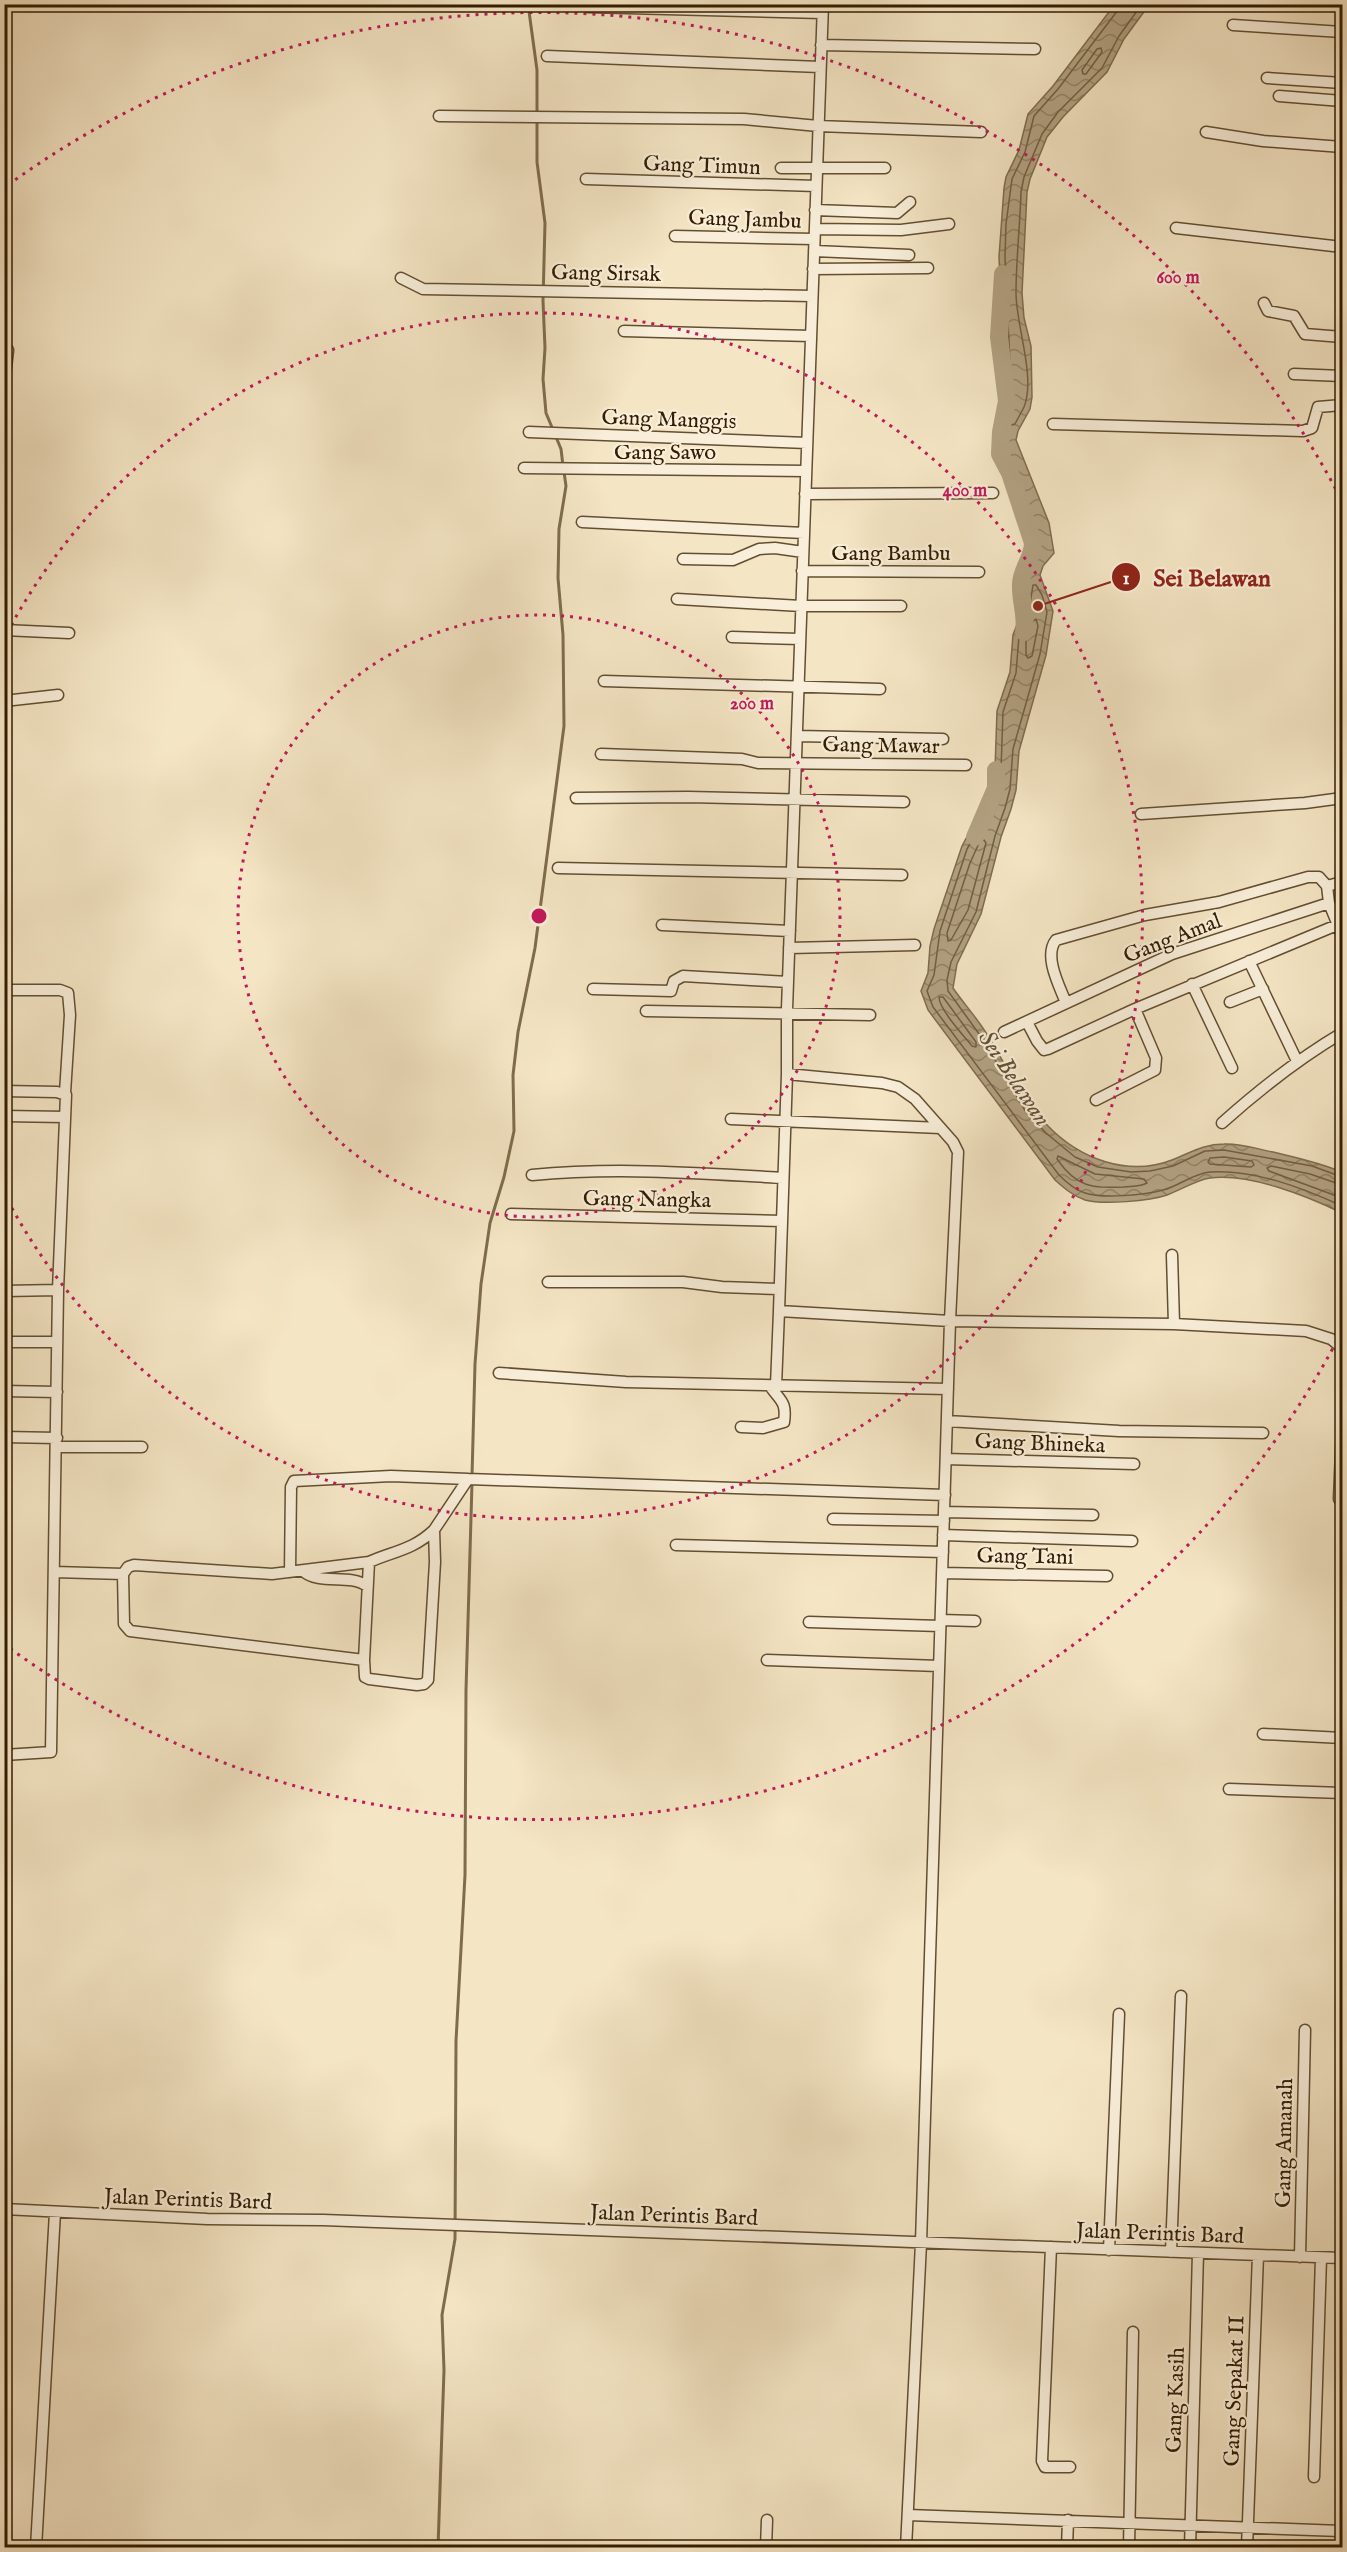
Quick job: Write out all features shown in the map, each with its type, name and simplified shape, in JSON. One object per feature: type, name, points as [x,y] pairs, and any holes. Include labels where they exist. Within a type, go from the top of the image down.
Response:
[{"type":"street","points":[[1286,4],[1342,6]]},
{"type":"street","points":[[588,7],[823,9],[796,736],[780,1289],[773,1386],[784,1405],[784,1422],[763,1428],[741,1427]]},
{"type":"street","points":[[1233,25],[1342,32]]},
{"type":"street","points":[[821,45],[1035,49]]},
{"type":"street","points":[[547,56],[820,67]]},
{"type":"street","points":[[1267,78],[1342,83]]},
{"type":"street","points":[[1279,96],[1342,101]]},
{"type":"street","points":[[439,116],[532,115],[744,119],[818,126],[981,132]]},
{"type":"street","points":[[1206,132],[1263,141],[1342,147]]},
{"type":"street","points":[[782,168],[817,170],[885,168]]},
{"type":"street","name":"Gang Timun","points":[[586,179],[816,186]]},
{"type":"street","points":[[815,210],[897,213],[910,202]]},
{"type":"street","name":"Gang Jambu","points":[[675,236],[814,234],[901,230],[949,224]]},
{"type":"street","points":[[1176,228],[1342,247]]},
{"type":"street","points":[[814,251],[909,255]]},
{"type":"street","points":[[813,269],[928,268]]},
{"type":"street","name":"Gang Sirsak","points":[[400,278],[423,289],[812,296]]},
{"type":"street","points":[[1264,303],[1268,311],[1294,316],[1305,334],[1342,337]]},
{"type":"street","points":[[624,331],[811,336]]},
{"type":"street","points":[[4,345],[8,350],[4,385]]},
{"type":"street","points":[[1294,374],[1342,376]]},
{"type":"street","points":[[1053,424],[1303,431],[1312,428],[1318,407],[1342,405]]},
{"type":"street","name":"Gang Manggis","points":[[529,432],[807,443]]},
{"type":"street","name":"Gang Sawo","points":[[524,468],[806,471]]},
{"type":"street","points":[[805,494],[993,492]]},
{"type":"street","points":[[582,522],[804,533]]},
{"type":"street","points":[[683,559],[733,560],[759,549],[775,548],[803,552]]},
{"type":"street","name":"Gang Bambu","points":[[802,571],[979,572]]},
{"type":"street","points":[[676,599],[801,606],[901,606]]},
{"type":"street","points":[[4,630],[69,633]]},
{"type":"street","points":[[732,637],[800,639]]},
{"type":"street","points":[[604,681],[880,689]]},
{"type":"street","points":[[4,701],[58,695]]},
{"type":"street","points":[[796,736],[943,739]]},
{"type":"street","name":"Gang Mawar","points":[[601,754],[742,759],[754,763],[966,765]]},
{"type":"street","points":[[576,798],[688,797],[904,802]]},
{"type":"street","points":[[1141,814],[1305,803],[1342,798]]},
{"type":"street","points":[[558,868],[902,876]]},
{"type":"street","points":[[1027,1022],[1040,1046],[1046,1050],[1192,984],[1340,930],[1329,903],[1328,886],[1319,877],[1308,877],[1218,902],[1145,915],[1056,940],[1052,948],[1055,976],[1066,1003]]},
{"type":"street","points":[[1328,886],[1342,882]]},
{"type":"street","name":"Gang Amal","points":[[1004,1032],[1172,954],[1329,903]]},
{"type":"street","points":[[663,925],[790,931]]},
{"type":"street","points":[[789,948],[915,945]]},
{"type":"street","points":[[1249,962],[1297,1061]]},
{"type":"street","points":[[593,989],[671,991],[674,981],[683,976],[788,982]]},
{"type":"street","points":[[1192,984],[1232,1068]]},
{"type":"street","points":[[1230,1002],[1263,989]]},
{"type":"street","points":[[4,990],[60,990],[68,993],[70,1015],[58,1290],[51,1752],[4,1755]]},
{"type":"street","points":[[1096,1100],[1155,1070],[1156,1058],[1135,1009]]},
{"type":"street","points":[[646,1011],[870,1015]]},
{"type":"street","points":[[1222,1123],[1297,1061],[1342,1033]]},
{"type":"street","points":[[787,1074],[882,1083],[898,1087],[915,1099],[953,1142],[958,1152],[950,1321],[921,2242],[906,2547]]},
{"type":"street","points":[[4,1092],[65,1093]]},
{"type":"street","points":[[4,1116],[65,1117]]},
{"type":"street","points":[[731,1119],[940,1128]]},
{"type":"street","points":[[532,1174],[583,1170],[630,1170],[783,1178]]},
{"type":"street","name":"Gang Nangka","points":[[511,1214],[782,1221]]},
{"type":"street","points":[[1172,1255],[1174,1324]]},
{"type":"street","points":[[548,1282],[683,1282],[722,1287],[780,1289]]},
{"type":"street","points":[[4,1291],[58,1290]]},
{"type":"street","points":[[779,1311],[950,1321],[1174,1324],[1306,1331],[1331,1339],[1342,1348]]},
{"type":"street","points":[[4,1342],[57,1342]]},
{"type":"street","points":[[499,1373],[626,1382],[948,1389]]},
{"type":"street","points":[[4,1391],[57,1392]]},
{"type":"street","points":[[947,1421],[1119,1431],[1263,1433]]},
{"type":"street","points":[[1339,1499],[1342,1427]]},
{"type":"street","points":[[4,1437],[142,1447]]},
{"type":"street","name":"Gang Bhineka","points":[[946,1459],[1134,1464]]},
{"type":"street","points":[[290,1572],[291,1487],[294,1481],[391,1476],[945,1495]]},
{"type":"street","points":[[364,1660],[130,1631],[124,1624],[123,1574],[128,1567],[134,1565],[243,1573],[303,1571],[348,1563],[369,1562],[412,1548],[434,1530],[474,1479]]},
{"type":"street","points":[[833,1519],[1093,1515]]},
{"type":"street","points":[[369,1562],[365,1677],[417,1685],[424,1684],[428,1680],[435,1562],[434,1530]]},
{"type":"street","points":[[943,1535],[1132,1541]]},
{"type":"street","points":[[676,1545],[943,1552]]},
{"type":"street","points":[[303,1571],[313,1577],[359,1582],[367,1586]]},
{"type":"street","points":[[55,1572],[123,1574]]},
{"type":"street","name":"Gang Tani","points":[[942,1573],[1107,1576]]},
{"type":"street","points":[[809,1622],[975,1621]]},
{"type":"street","points":[[767,1660],[939,1666]]},
{"type":"street","points":[[1263,1734],[1342,1738]]},
{"type":"street","points":[[1229,1789],[1342,1793]]},
{"type":"street","points":[[1172,2252],[1181,1996]]},
{"type":"street","points":[[1109,2250],[1119,2014]]},
{"type":"street","name":"Gang Amanah","points":[[1300,2257],[1305,2030]]},
{"type":"street","name":"Jalan Perintis Bard","points":[[4,2209],[207,2219],[464,2225],[1342,2258]]},
{"type":"street","points":[[36,2547],[55,2212]]},
{"type":"street","points":[[1051,2247],[1042,2461],[1046,2467],[1070,2467]]},
{"type":"street","name":"Gang Kasih","points":[[1190,2547],[1198,2253]]},
{"type":"street","name":"Gang Sepakat II","points":[[1247,2547],[1258,2255]]},
{"type":"street","points":[[1314,2477],[1321,2258]]},
{"type":"street","points":[[1129,2547],[1133,2332]]},
{"type":"street","points":[[908,2515],[1341,2531]]},
{"type":"street","points":[[766,2547],[767,2520]]},
{"type":"street","points":[[1067,2547],[1068,2520]]},
{"type":"water","name":"Sei Belawan","points":[[1115,4],[1149,5],[1124,39],[1107,72],[1063,117],[1047,137],[1027,192],[1022,293],[1024,318],[1031,346],[1032,397],[1030,409],[1018,431],[1016,440],[1049,523],[1054,553],[1043,566],[1040,575],[1053,611],[1046,655],[1019,751],[1016,790],[1011,809],[1001,837],[981,914],[957,964],[953,988],[984,1030],[1030,1105],[1048,1126],[1075,1148],[1105,1162],[1139,1166],[1155,1165],[1216,1144],[1242,1145],[1299,1158],[1342,1172],[1342,1213],[1278,1187],[1226,1177],[1205,1179],[1167,1195],[1138,1201],[1103,1202],[1085,1200],[1077,1196],[1055,1180],[928,1010],[921,991],[928,973],[934,929],[962,846],[969,833],[989,811],[994,798],[997,711],[1010,672],[1013,635],[1023,609],[1026,579],[1037,543],[1029,529],[1029,511],[1008,465],[1003,441],[1005,385],[999,257],[1006,177],[1019,150],[1028,114],[1053,86]]},
{"type":"waterway","points":[[528,4],[537,70],[537,162],[545,223],[543,379],[546,413],[561,449],[563,466]]},
{"type":"waterway","name":"Sei Belawan","points":[[1003,274],[999,337],[1007,401],[1001,432],[1000,454],[1010,473],[1033,543],[1022,579],[1024,632]]},
{"type":"waterway","points":[[472,1476],[475,1364],[481,1284],[490,1223],[504,1177],[514,1131],[513,1075],[518,1032],[535,948],[564,726],[563,635],[558,578],[559,529],[566,486],[564,472]]},
{"type":"waterway","name":"Sei Belawan","points":[[975,837],[996,788],[996,770]]},
{"type":"waterway","points":[[438,2548],[444,2370],[442,2315],[455,2239],[456,2041],[465,1875],[466,1690],[472,1483]]},
{"type":"place","name":"Sei Belawan","points":[[1038,606]]}]
